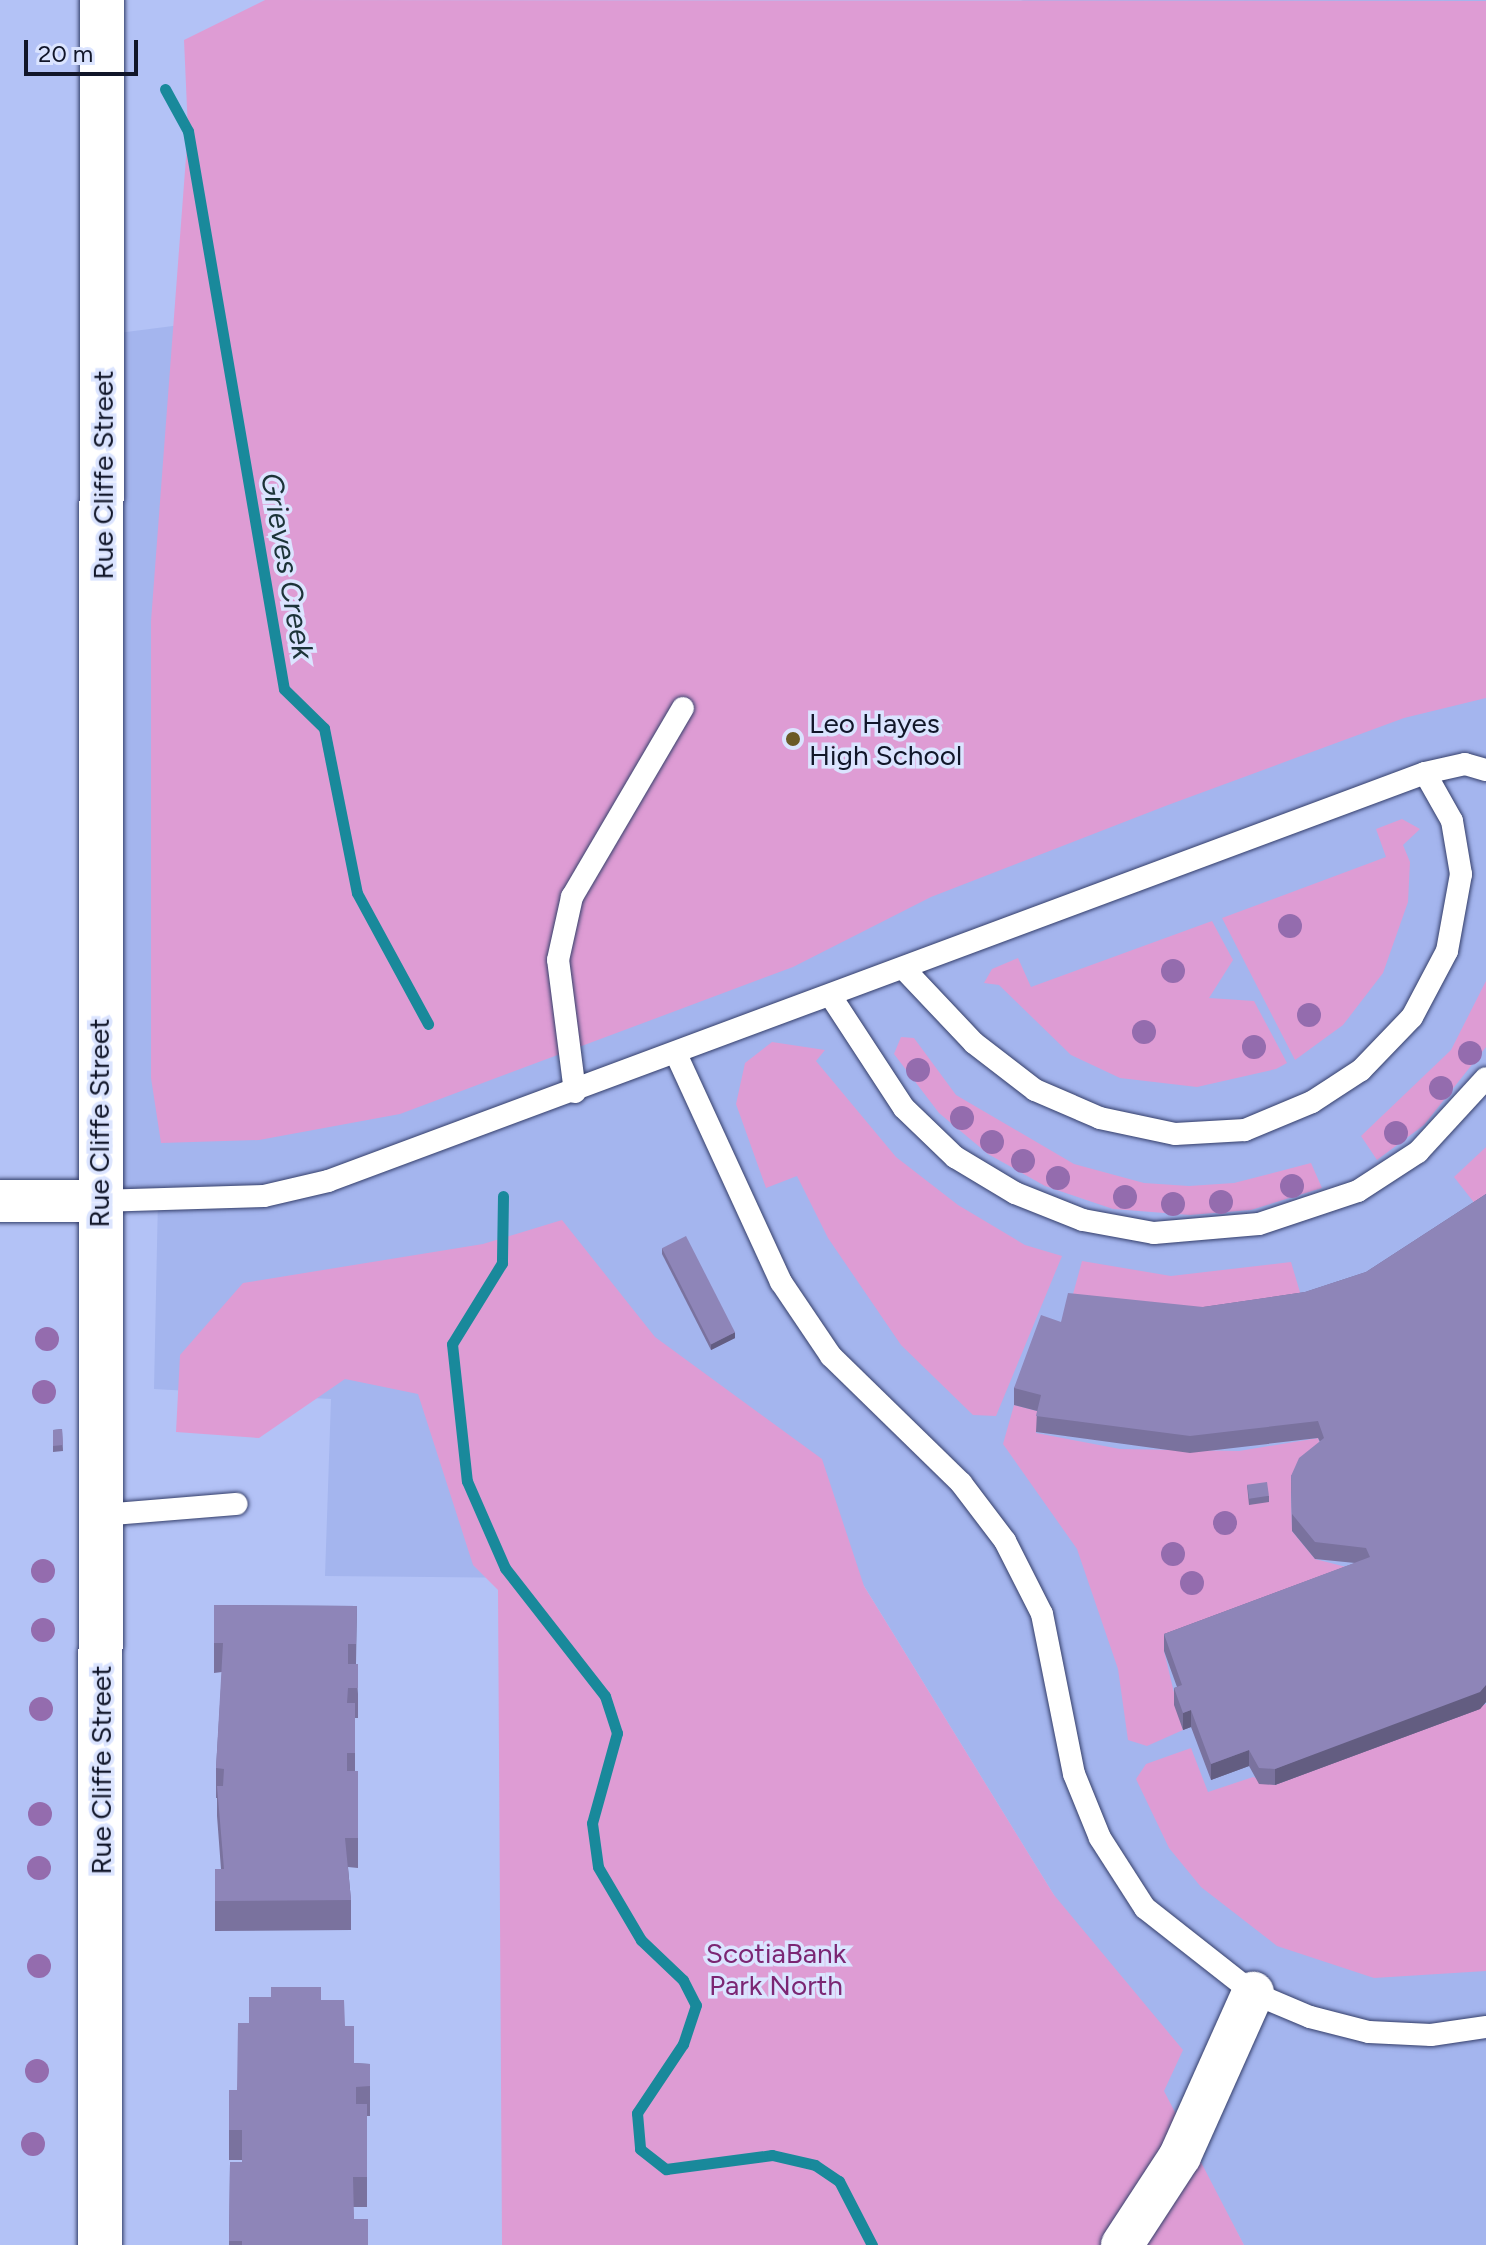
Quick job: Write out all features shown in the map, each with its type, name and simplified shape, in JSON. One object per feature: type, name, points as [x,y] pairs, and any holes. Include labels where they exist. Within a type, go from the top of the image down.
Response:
[{"type":"main road","name":"Rue Cliffe Street","points":[[100,2245],[102,1515],[98,1201],[102,0]]},
{"type":"street","points":[[0,1201],[98,1201]]},
{"type":"street","points":[[1122,2245],[1180,2156],[1253,1993]]},
{"type":"lane","points":[[575,1092],[558,960],[572,897],[683,708]]},
{"type":"lane","points":[[98,1201],[264,1196],[315,1184],[677,1056],[830,995],[1425,773],[1465,764],[1486,770]]},
{"type":"lane","points":[[903,968],[974,1043],[1035,1090],[1100,1118],[1175,1134],[1245,1130],[1312,1102],[1361,1070],[1412,1017],[1447,951],[1461,874],[1452,821],[1425,773]]},
{"type":"lane","points":[[830,995],[904,1108],[955,1157],[1015,1193],[1083,1220],[1154,1233],[1259,1224],[1358,1191],[1418,1152],[1486,1078]]},
{"type":"lane","points":[[677,1056],[781,1282],[831,1356],[961,1483],[1005,1541],[1042,1614],[1074,1774],[1100,1838],[1145,1908],[1253,1993],[1369,2032],[1431,2035],[1486,2027]]},
{"type":"lane","points":[[102,1515],[237,1504]]},
{"type":"shaded area","name":"Leo Hayes High School","points":[[1023,0],[1486,0],[1486,2245],[1244,2245],[1054,1895],[861,1581],[325,1576],[331,1399],[154,1389],[158,1197],[98,1201],[103,335],[406,296]]},
{"type":"green space","points":[[265,0],[1486,1],[1486,698],[1404,718],[1168,805],[931,897],[793,967],[400,1114],[259,1140],[161,1143],[151,1078],[151,621],[188,131],[184,40]]},
{"type":"green space","points":[[1402,819],[1420,829],[1403,845],[1410,862],[1408,902],[1383,973],[1343,1025],[1295,1060],[1222,918],[1386,857],[1376,829]]},
{"type":"green space","points":[[1212,921],[1233,960],[1209,998],[1254,1001],[1287,1063],[1276,1069],[1197,1087],[1120,1078],[1071,1055],[999,985],[984,983],[992,969],[1018,958],[1031,987]]},
{"type":"green space","points":[[1486,981],[1486,1047],[1424,1125],[1377,1160],[1361,1136],[1451,1050]]},
{"type":"green space","points":[[901,1037],[914,1038],[956,1095],[1074,1164],[1144,1183],[1189,1186],[1234,1183],[1311,1163],[1322,1188],[1251,1210],[1190,1215],[1113,1209],[1045,1186],[988,1154],[939,1113],[894,1054]]},
{"type":"green space","points":[[772,1042],[825,1050],[816,1061],[896,1157],[958,1205],[1025,1245],[1062,1256],[996,1416],[973,1415],[901,1345],[828,1238],[797,1176],[766,1188],[736,1104],[745,1063]]},
{"type":"green space","points":[[1486,1147],[1486,1211],[1483,1214],[1454,1177]]},
{"type":"green space","name":"ScotiaBank Park North","points":[[562,1220],[655,1337],[822,1459],[864,1586],[1054,1895],[1183,2050],[1164,2091],[1244,2245],[502,2245],[498,1590],[473,1565],[418,1394],[345,1379],[259,1438],[176,1432],[180,1355],[243,1283],[483,1244]]},
{"type":"green space","points":[[1082,1261],[1171,1276],[1291,1262],[1305,1309],[1069,1309]]},
{"type":"green space","points":[[1014,1405],[1041,1412],[1036,1433],[1120,1449],[1239,1451],[1318,1438],[1324,1455],[1291,1492],[1292,1531],[1315,1559],[1350,1568],[1164,1651],[1183,1730],[1147,1746],[1128,1740],[1118,1669],[1077,1549],[1003,1444]]},
{"type":"green space","points":[[1486,1704],[1486,1971],[1374,1978],[1277,1946],[1201,1887],[1169,1848],[1136,1779],[1146,1764],[1191,1748],[1208,1792],[1253,1777],[1275,1785]]},
{"type":"building","points":[[1486,1194],[1486,1685],[1480,1692],[1275,1769],[1259,1768],[1249,1750],[1211,1764],[1191,1710],[1183,1713],[1174,1688],[1182,1685],[1164,1634],[1370,1557],[1366,1548],[1315,1542],[1292,1514],[1291,1476],[1299,1458],[1324,1438],[1318,1421],[1190,1436],[1036,1416],[1041,1395],[1014,1388],[1041,1315],[1061,1322],[1068,1293],[1203,1307],[1305,1292],[1366,1272]]},
{"type":"building","points":[[686,1236],[735,1332],[711,1344],[662,1248]]},
{"type":"building","points":[[62,1429],[63,1445],[53,1446],[53,1430]]},
{"type":"building","points":[[1267,1482],[1269,1496],[1249,1499],[1247,1485]]},
{"type":"building","points":[[214,1605],[357,1606],[356,1644],[348,1644],[348,1664],[358,1664],[358,1688],[348,1688],[347,1703],[355,1703],[355,1753],[347,1753],[347,1771],[358,1771],[358,1838],[345,1838],[351,1900],[215,1901],[215,1869],[224,1869],[217,1786],[223,1786],[224,1769],[216,1768],[223,1643],[214,1643]]},
{"type":"building","points":[[271,1987],[321,1987],[321,2000],[344,2000],[345,2026],[354,2026],[354,2063],[370,2064],[370,2086],[356,2087],[356,2104],[367,2104],[367,2177],[353,2177],[354,2219],[368,2219],[368,2245],[242,2245],[242,2241],[229,2241],[230,2162],[242,2162],[242,2130],[229,2130],[229,2090],[237,2090],[238,2023],[249,2023],[249,1997],[271,1997]]},
{"type":"waterway","name":"Grieves Creek","points":[[165,89],[188,131],[284,689],[324,728],[357,893],[428,1024]]},
{"type":"waterway","name":"Grieves Creek","points":[[503,1196],[502,1263],[452,1344],[467,1481],[505,1568],[605,1696],[617,1733],[592,1823],[598,1867],[641,1940],[683,1980],[696,2005],[683,2044],[637,2113],[640,2149],[666,2169],[772,2155],[815,2165],[839,2181],[872,2245]]},
{"type":"place","name":"Leo Hayes High School","points":[[793,739]]}]
